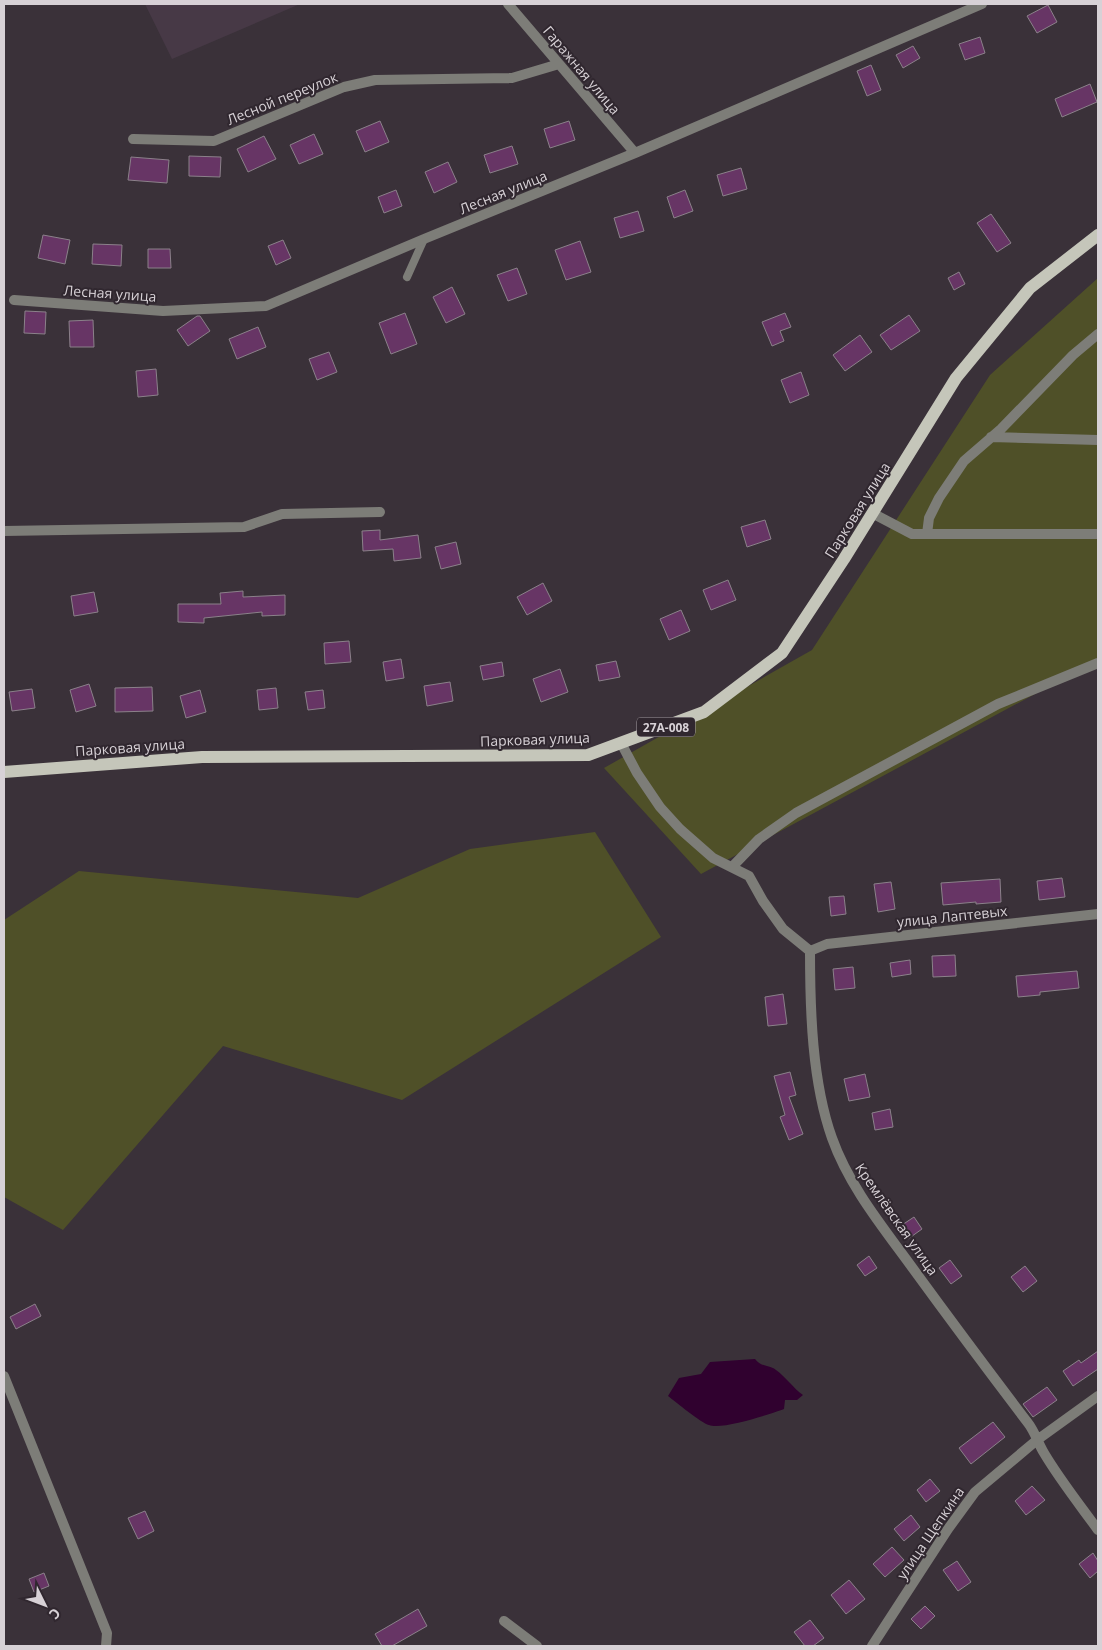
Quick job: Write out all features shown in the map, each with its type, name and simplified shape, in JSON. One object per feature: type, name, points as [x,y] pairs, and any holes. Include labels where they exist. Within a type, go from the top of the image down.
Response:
[{"type":"main road","name":"Парковая улица","points":[[4,772],[202,757],[588,756],[704,712],[782,652],[839,567],[956,378],[1030,288],[1098,235]]},
{"type":"street","name":"Гаражная улица","points":[[508,4],[635,154]]},
{"type":"street","name":"Лесная улица","points":[[14,300],[163,311],[266,306],[424,238],[635,154],[982,4]]},
{"type":"street","name":"Лесной переулок","points":[[133,139],[214,141],[344,86],[375,80],[512,78],[559,64]]},
{"type":"street","points":[[927,534],[929,518],[964,461],[991,437],[1073,355],[1098,334]]},
{"type":"street","points":[[991,437],[1098,440]]},
{"type":"street","points":[[4,531],[244,527],[282,514],[380,512]]},
{"type":"street","points":[[872,513],[912,534],[1098,534]]},
{"type":"street","points":[[732,867],[759,839],[796,813],[998,704],[1098,663]]},
{"type":"street","points":[[621,743],[637,773],[667,815],[713,858],[749,876],[763,901],[783,929],[810,951]]},
{"type":"street","name":"улица Лаптевых","points":[[810,951],[827,944],[1098,914]]},
{"type":"street","name":"Кремлёвская улица","points":[[810,951],[816,1067],[823,1107],[840,1160],[853,1185],[990,1375],[1030,1426],[1044,1454],[1098,1530]]},
{"type":"street","points":[[4,1376],[107,1632],[106,1646]]},
{"type":"street","name":"улица Щепкина","points":[[872,1646],[948,1528],[974,1492],[1037,1440],[1098,1396]]},
{"type":"street","points":[[504,1621],[537,1646]]},
{"type":"lane","points":[[407,277],[424,238]]},
{"type":"shaded area","points":[[145,4],[300,4],[172,59]]},
{"type":"shaded area","points":[[755,1359],[760,1364],[776,1370],[803,1395],[797,1400],[785,1400],[784,1409],[746,1421],[715,1426],[700,1420],[668,1396],[679,1378],[701,1374],[710,1362]]},
{"type":"green space","points":[[1098,278],[1098,660],[701,874],[604,768],[812,650],[990,375]]},
{"type":"green space","points":[[595,832],[661,937],[402,1100],[223,1046],[63,1230],[4,1197],[4,920],[79,871],[358,898],[470,849]]},
{"type":"building","points":[[1048,5],[1057,22],[1037,33],[1027,16]]},
{"type":"building","points":[[980,37],[985,53],[965,60],[959,44]]},
{"type":"building","points":[[913,46],[920,58],[903,68],[896,55]]},
{"type":"building","points":[[871,65],[881,90],[867,96],[857,71]]},
{"type":"building","points":[[1090,84],[1097,102],[1062,117],[1055,99]]},
{"type":"building","points":[[380,121],[389,142],[365,152],[356,131]]},
{"type":"building","points":[[569,121],[575,140],[550,148],[544,129]]},
{"type":"building","points":[[314,134],[323,154],[299,164],[290,145]]},
{"type":"building","points":[[264,136],[276,159],[248,172],[237,149]]},
{"type":"building","points":[[512,146],[518,164],[490,173],[484,155]]},
{"type":"building","points":[[189,156],[221,157],[220,177],[189,176]]},
{"type":"building","points":[[131,157],[169,160],[167,183],[128,180]]},
{"type":"building","points":[[448,162],[457,182],[434,193],[425,172]]},
{"type":"building","points":[[741,168],[747,189],[723,196],[717,175]]},
{"type":"building","points":[[396,190],[402,206],[384,213],[378,197]]},
{"type":"building","points":[[685,190],[693,211],[674,218],[667,197]]},
{"type":"building","points":[[638,211],[644,231],[620,238],[614,218]]},
{"type":"building","points":[[991,214],[1011,243],[997,252],[977,223]]},
{"type":"building","points":[[43,235],[70,240],[65,264],[38,258]]},
{"type":"building","points":[[283,240],[291,258],[276,265],[268,246]]},
{"type":"building","points":[[580,241],[591,272],[566,280],[555,250]]},
{"type":"building","points":[[93,244],[122,245],[121,266],[92,264]]},
{"type":"building","points":[[148,249],[170,249],[171,268],[148,268]]},
{"type":"building","points":[[517,268],[527,294],[508,301],[497,275]]},
{"type":"building","points":[[959,272],[965,284],[954,290],[948,278]]},
{"type":"building","points":[[452,287],[465,314],[446,323],[433,297]]},
{"type":"building","points":[[25,311],[46,312],[45,334],[24,333]]},
{"type":"building","points":[[405,313],[417,344],[391,354],[379,323]]},
{"type":"building","points":[[785,313],[791,327],[780,331],[784,341],[772,346],[762,322]]},
{"type":"building","points":[[909,315],[920,331],[891,350],[880,335]]},
{"type":"building","points":[[197,316],[200,316],[210,331],[188,346],[177,330]]},
{"type":"building","points":[[93,320],[94,347],[70,347],[69,321]]},
{"type":"building","points":[[258,327],[266,347],[237,359],[229,339]]},
{"type":"building","points":[[860,335],[872,352],[845,371],[833,355]]},
{"type":"building","points":[[329,352],[337,372],[317,380],[309,359]]},
{"type":"building","points":[[156,369],[158,395],[138,397],[136,371]]},
{"type":"building","points":[[801,372],[809,395],[790,403],[781,380]]},
{"type":"building","points":[[765,520],[771,539],[747,547],[741,527]]},
{"type":"building","points":[[380,530],[380,540],[418,535],[421,558],[394,561],[393,549],[363,551],[362,531]]},
{"type":"building","points":[[456,542],[461,564],[441,569],[435,547]]},
{"type":"building","points":[[728,580],[736,600],[711,610],[703,590]]},
{"type":"building","points":[[543,583],[552,601],[527,615],[517,597]]},
{"type":"building","points":[[243,591],[243,597],[285,595],[285,615],[262,616],[262,612],[204,618],[204,623],[178,622],[178,604],[221,604],[220,593]]},
{"type":"building","points":[[94,592],[98,612],[74,616],[71,596]]},
{"type":"building","points":[[681,610],[690,631],[669,640],[660,619]]},
{"type":"building","points":[[349,641],[351,662],[325,664],[324,643]]},
{"type":"building","points":[[401,659],[404,678],[386,681],[383,662]]},
{"type":"building","points":[[616,661],[620,677],[599,681],[596,665]]},
{"type":"building","points":[[502,662],[504,676],[483,680],[480,666]]},
{"type":"building","points":[[560,669],[568,692],[541,702],[533,679]]},
{"type":"building","points":[[450,682],[453,701],[427,706],[424,686]]},
{"type":"building","points":[[89,684],[96,706],[76,712],[70,690]]},
{"type":"building","points":[[152,687],[153,711],[115,712],[115,688]]},
{"type":"building","points":[[276,688],[278,708],[259,710],[257,690]]},
{"type":"building","points":[[32,689],[35,708],[12,711],[9,692]]},
{"type":"building","points":[[200,690],[206,712],[186,718],[180,696]]},
{"type":"building","points":[[323,690],[325,708],[308,710],[305,692]]},
{"type":"building","points":[[1062,878],[1065,897],[1039,900],[1037,881]]},
{"type":"building","points":[[1000,879],[1001,902],[943,905],[941,883]]},
{"type":"building","points":[[891,882],[895,909],[878,912],[874,884]]},
{"type":"building","points":[[844,896],[846,914],[831,916],[829,897]]},
{"type":"building","points":[[955,955],[956,976],[933,977],[932,956]]},
{"type":"building","points":[[910,960],[911,974],[892,977],[890,963]]},
{"type":"building","points":[[853,967],[855,988],[835,990],[833,969]]},
{"type":"building","points":[[1077,971],[1079,988],[1040,992],[1040,995],[1018,997],[1016,976]]},
{"type":"building","points":[[783,994],[787,1024],[768,1026],[765,997]]},
{"type":"building","points":[[790,1072],[796,1095],[789,1097],[803,1134],[789,1140],[780,1117],[785,1115],[774,1076]]},
{"type":"building","points":[[865,1074],[870,1097],[849,1101],[844,1079]]},
{"type":"building","points":[[890,1109],[893,1127],[875,1130],[872,1113]]},
{"type":"building","points":[[914,1217],[922,1229],[908,1239],[899,1227]]},
{"type":"building","points":[[869,1256],[877,1268],[865,1276],[857,1265]]},
{"type":"building","points":[[950,1260],[962,1276],[951,1284],[939,1268]]},
{"type":"building","points":[[1025,1266],[1037,1281],[1023,1292],[1011,1277]]},
{"type":"building","points":[[35,1304],[41,1316],[16,1329],[10,1317]]},
{"type":"building","points":[[1098,1351],[1098,1369],[1073,1386],[1063,1371],[1079,1360],[1081,1363]]},
{"type":"building","points":[[1047,1387],[1057,1400],[1033,1417],[1023,1404]]},
{"type":"building","points":[[993,1422],[1005,1437],[971,1464],[959,1448]]},
{"type":"building","points":[[930,1479],[940,1491],[926,1502],[917,1490]]},
{"type":"building","points":[[1032,1486],[1045,1500],[1026,1515],[1015,1501]]},
{"type":"building","points":[[145,1511],[154,1531],[138,1539],[128,1518]]},
{"type":"building","points":[[911,1515],[920,1527],[904,1541],[894,1529]]},
{"type":"building","points":[[892,1547],[904,1560],[885,1577],[873,1564]]},
{"type":"building","points":[[1093,1553],[1098,1561],[1098,1571],[1090,1578],[1079,1564]]},
{"type":"building","points":[[957,1561],[971,1582],[958,1591],[943,1570]]},
{"type":"building","points":[[44,1573],[49,1586],[34,1592],[29,1579]]},
{"type":"building","points":[[849,1580],[865,1599],[846,1614],[831,1595]]},
{"type":"building","points":[[925,1606],[935,1616],[921,1629],[911,1619]]},
{"type":"building","points":[[418,1609],[427,1626],[392,1646],[382,1646],[375,1634]]},
{"type":"building","points":[[810,1620],[824,1638],[813,1646],[805,1646],[794,1632]]}]
